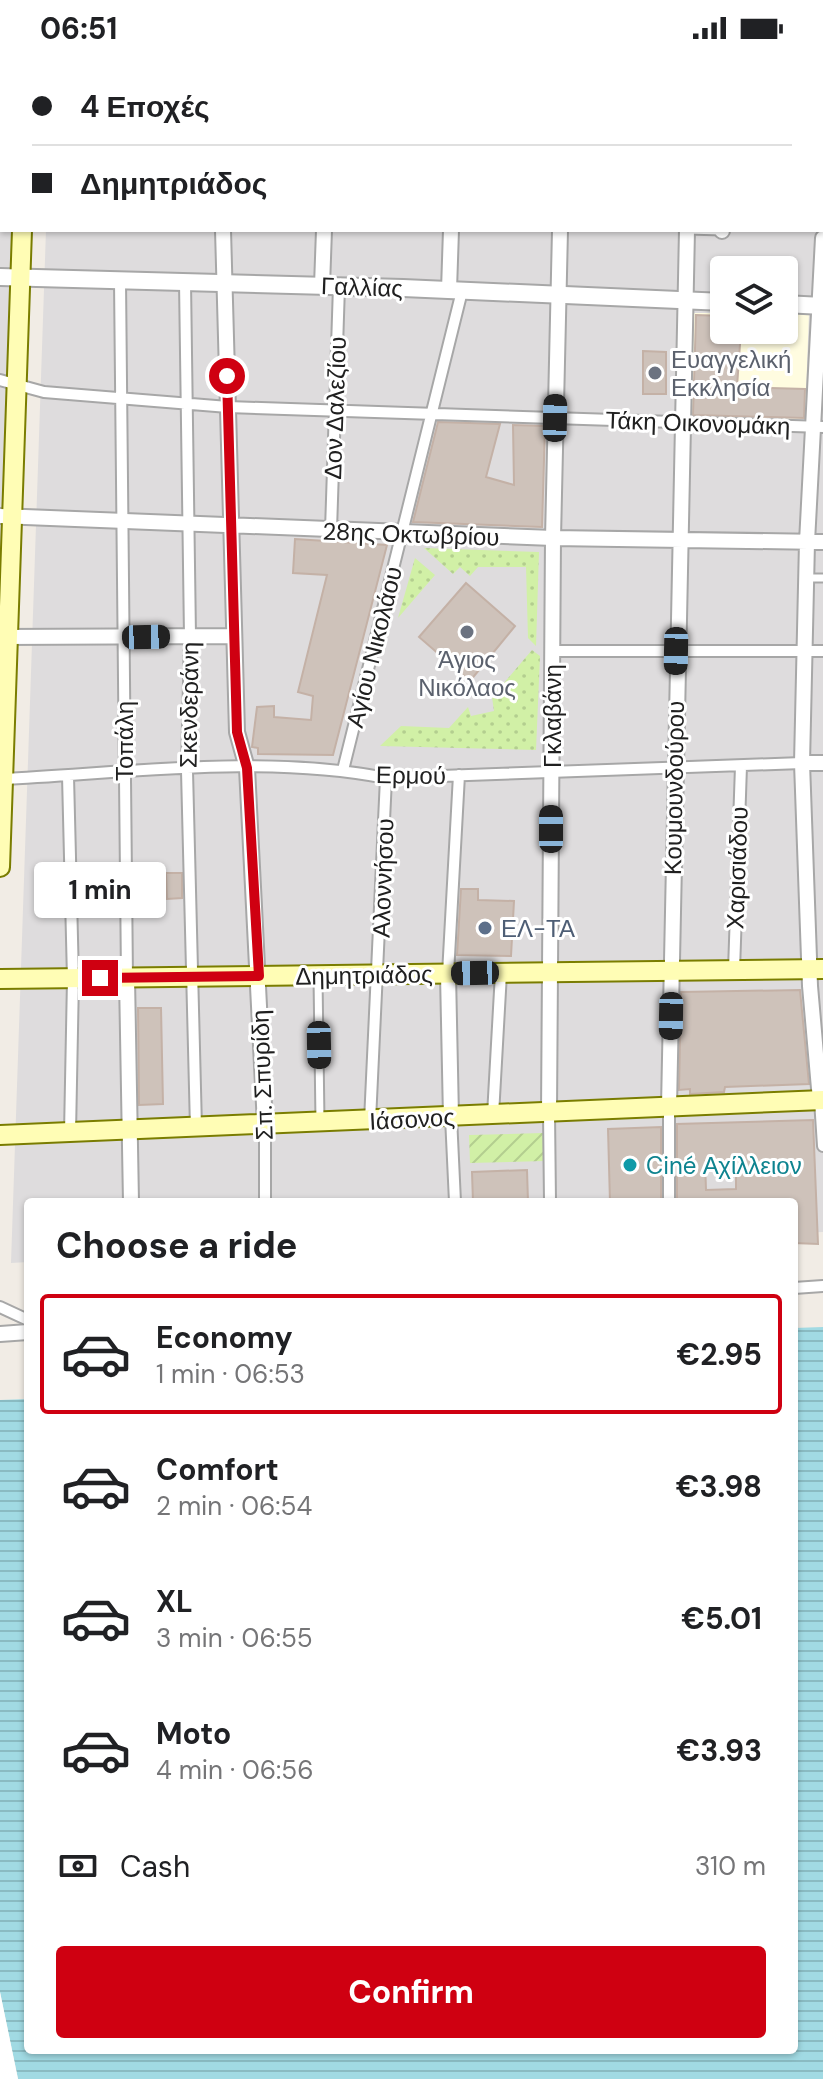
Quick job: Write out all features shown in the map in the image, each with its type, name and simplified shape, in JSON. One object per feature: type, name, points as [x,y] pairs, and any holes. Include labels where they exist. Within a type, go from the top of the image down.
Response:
[{"type":"main road","points":[[0,867],[8,383],[21,278],[22,232]]},
{"type":"main road","name":"Δημητριάδος","points":[[0,979],[816,969]]},
{"type":"main road","name":"Ιάσονος","points":[[0,1135],[822,1100]]},
{"type":"street","name":"Σπ. Σπυρίδη","points":[[223,232],[237,732],[247,768],[259,976],[265,1198]]},
{"type":"street","name":"Δον Δαλεζίου","points":[[324,232],[331,286],[335,413],[331,530]]},
{"type":"street","name":"Αγίου Νικολάου","points":[[343,770],[430,416],[456,291],[451,232]]},
{"type":"street","name":"Γκλαβάνη","points":[[550,1198],[553,538],[560,232]]},
{"type":"street","name":"Κουμουνδούρου","points":[[669,1198],[678,542],[687,232]]},
{"type":"street","points":[[823,238],[819,427],[807,542],[802,763],[816,969],[823,1146]]},
{"type":"street","name":"Γαλλίας","points":[[0,277],[331,286],[710,302]]},
{"type":"street","name":"Τοπάλη","points":[[120,281],[131,1198]]},
{"type":"street","name":"Σκενδεράνη","points":[[185,282],[190,636],[187,771],[196,1128]]},
{"type":"street","points":[[798,305],[820,306]]},
{"type":"street","name":"Τάκη Οικονομάκη","points":[[8,383],[44,392],[335,413],[819,427]]},
{"type":"street","name":"28ης Οκτωβρίου","points":[[6,516],[401,534],[678,542],[823,542]]},
{"type":"street","points":[[4,637],[233,636]]},
{"type":"street","points":[[553,651],[823,651]]},
{"type":"street","name":"Ερμού","points":[[2,779],[247,768],[343,770],[386,778],[823,763]]},
{"type":"street","name":"Χαρισιάδου","points":[[734,970],[741,766]]},
{"type":"street","points":[[455,1198],[448,974],[459,775]]},
{"type":"street","points":[[68,776],[73,979],[70,1133]]},
{"type":"street","name":"Αλοννήσου","points":[[370,1121],[386,778]]},
{"type":"street","points":[[493,1115],[501,973]]},
{"type":"street","points":[[798,1288],[823,1286]]},
{"type":"street","points":[[0,1307],[24,1318]]},
{"type":"street","points":[[0,1334],[24,1332]]},
{"type":"lane","points":[[806,578],[823,578]]},
{"type":"lane","points":[[318,975],[320,1123]]},
{"type":"shaded area","points":[[0,232],[13,232],[0,580]]},
{"type":"shaded area","points":[[46,232],[823,232],[823,1232],[798,1233],[798,1198],[24,1198],[24,1262],[11,1263]]},
{"type":"shaded area","points":[[693,313],[710,313],[710,344],[798,344],[798,313],[809,313],[805,419],[689,415]]},
{"type":"green space","points":[[424,548],[539,552],[536,646],[528,638],[526,567],[478,567],[470,576],[460,567],[453,574]]},
{"type":"green space","points":[[415,558],[435,575],[398,618]]},
{"type":"green space","points":[[532,650],[540,656],[536,750],[380,746],[401,726],[449,728],[468,707],[471,716],[494,711],[492,697]]},
{"type":"green space","points":[[543,1133],[544,1161],[470,1163],[469,1135]]},
{"type":"water","points":[[823,1327],[823,2079],[18,2079],[0,1992],[0,1400],[24,1399],[24,2054],[798,2054],[798,1328]]},
{"type":"pier","points":[[0,1992],[18,2079],[0,2079]]},
{"type":"building","points":[[696,315],[710,316],[710,344],[740,344],[737,387],[805,389],[804,418],[693,415]]},
{"type":"building","name":"Ευαγγελική Εκκλησία","points":[[643,351],[666,352],[666,394],[643,394]]},
{"type":"building","points":[[438,422],[500,424],[486,477],[514,485],[513,425],[545,426],[542,527],[413,522]]},
{"type":"building","points":[[295,539],[387,545],[333,755],[258,754],[258,748],[252,747],[257,707],[274,706],[274,717],[311,720],[313,696],[298,692],[327,575],[293,573]]},
{"type":"building","name":"Άγιος Νικόλαος","points":[[466,583],[515,626],[470,681],[419,637]]},
{"type":"building","points":[[166,873],[182,873],[182,898],[167,899]]},
{"type":"building","name":"ΕΛ-ΤΑ","points":[[461,889],[478,889],[478,900],[514,901],[511,956],[457,955]]},
{"type":"building","points":[[800,990],[809,1084],[725,1087],[724,1092],[690,1094],[690,1089],[679,1090],[681,992]]},
{"type":"building","points":[[138,1008],[161,1008],[163,1104],[139,1105]]},
{"type":"building","points":[[813,1120],[818,1244],[798,1243],[798,1198],[677,1198],[677,1124]],"holes":[[[736,1160],[736,1189],[706,1190],[705,1161]]]},
{"type":"building","name":"Ciné Αχίλλειον","points":[[661,1127],[661,1198],[610,1198],[608,1129]]},
{"type":"building","points":[[527,1170],[528,1198],[473,1198],[472,1172]]},
{"type":"place","name":"Ευαγγελική Εκκλησία","points":[[655,373]]},
{"type":"place","name":"Άγιος Νικόλαος","points":[[467,632]]},
{"type":"place","name":"ΕΛ-ΤΑ","points":[[485,928]]},
{"type":"place","name":"Ciné Αχίλλειον","points":[[630,1165]]},
{"type":"route","points":[[100,978],[259,976],[247,768],[237,732],[227,376]]}]
